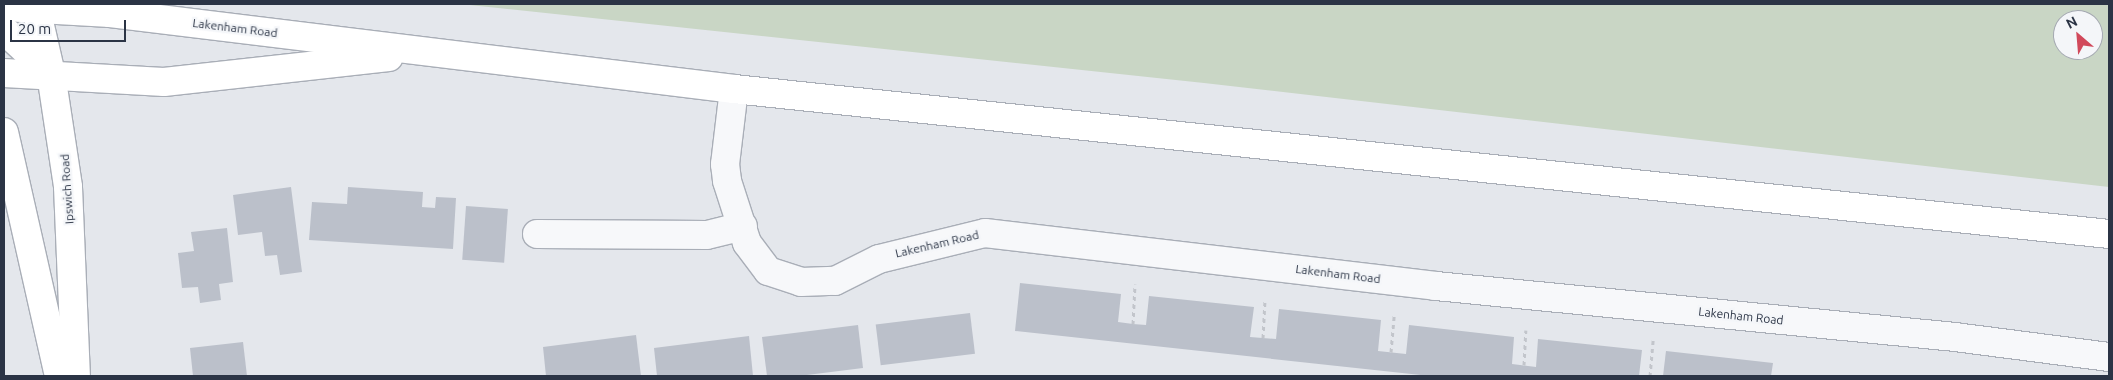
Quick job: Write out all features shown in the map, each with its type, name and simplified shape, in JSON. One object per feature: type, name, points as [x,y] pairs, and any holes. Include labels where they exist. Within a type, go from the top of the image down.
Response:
[{"type":"main road","name":"Lakenham Road","points":[[4,7],[36,6],[110,13],[734,89],[2109,234]]},
{"type":"main road","name":"Ipswich Road","points":[[36,6],[51,74],[68,186],[76,376]]},
{"type":"main road","points":[[4,30],[51,74]]},
{"type":"main road","name":"Lakenham Road","points":[[4,73],[51,74],[164,82],[435,52]]},
{"type":"main road","points":[[4,132],[59,376]]},
{"type":"street","name":"Lakenham Road","points":[[734,89],[726,164],[727,180],[747,243],[768,271],[801,282],[835,281],[879,259],[985,233],[1436,286],[1955,336],[2109,357]]},
{"type":"street","points":[[537,234],[707,235],[743,226]]},
{"type":"green space","points":[[460,4],[2109,4],[2109,187],[1204,83]]},
{"type":"building","points":[[291,187],[302,272],[280,275],[277,255],[265,256],[262,232],[238,235],[233,195]]},
{"type":"building","points":[[348,187],[423,192],[422,207],[435,208],[436,197],[456,198],[453,249],[309,240],[312,202],[347,204]]},
{"type":"building","points":[[466,206],[508,209],[504,263],[462,260]]},
{"type":"building","points":[[227,228],[233,282],[219,284],[221,300],[200,303],[198,287],[182,288],[178,253],[194,251],[191,232]]},
{"type":"building","points":[[1020,283],[1121,294],[1118,322],[1133,324],[1146,325],[1149,296],[1254,307],[1250,337],[1276,339],[1279,309],[1381,320],[1378,351],[1406,354],[1409,325],[1514,337],[1512,364],[1536,367],[1538,339],[1642,350],[1639,376],[1430,376],[1015,331]]},
{"type":"building","points":[[970,313],[975,354],[881,365],[876,325]]},
{"type":"building","points":[[858,325],[863,368],[799,376],[767,376],[762,337]]},
{"type":"building","points":[[636,335],[641,376],[546,376],[543,347]]},
{"type":"building","points":[[749,336],[753,376],[657,376],[654,348]]},
{"type":"building","points":[[243,342],[247,376],[193,376],[190,348]]},
{"type":"building","points":[[1666,351],[1773,363],[1771,376],[1663,376]]}]
